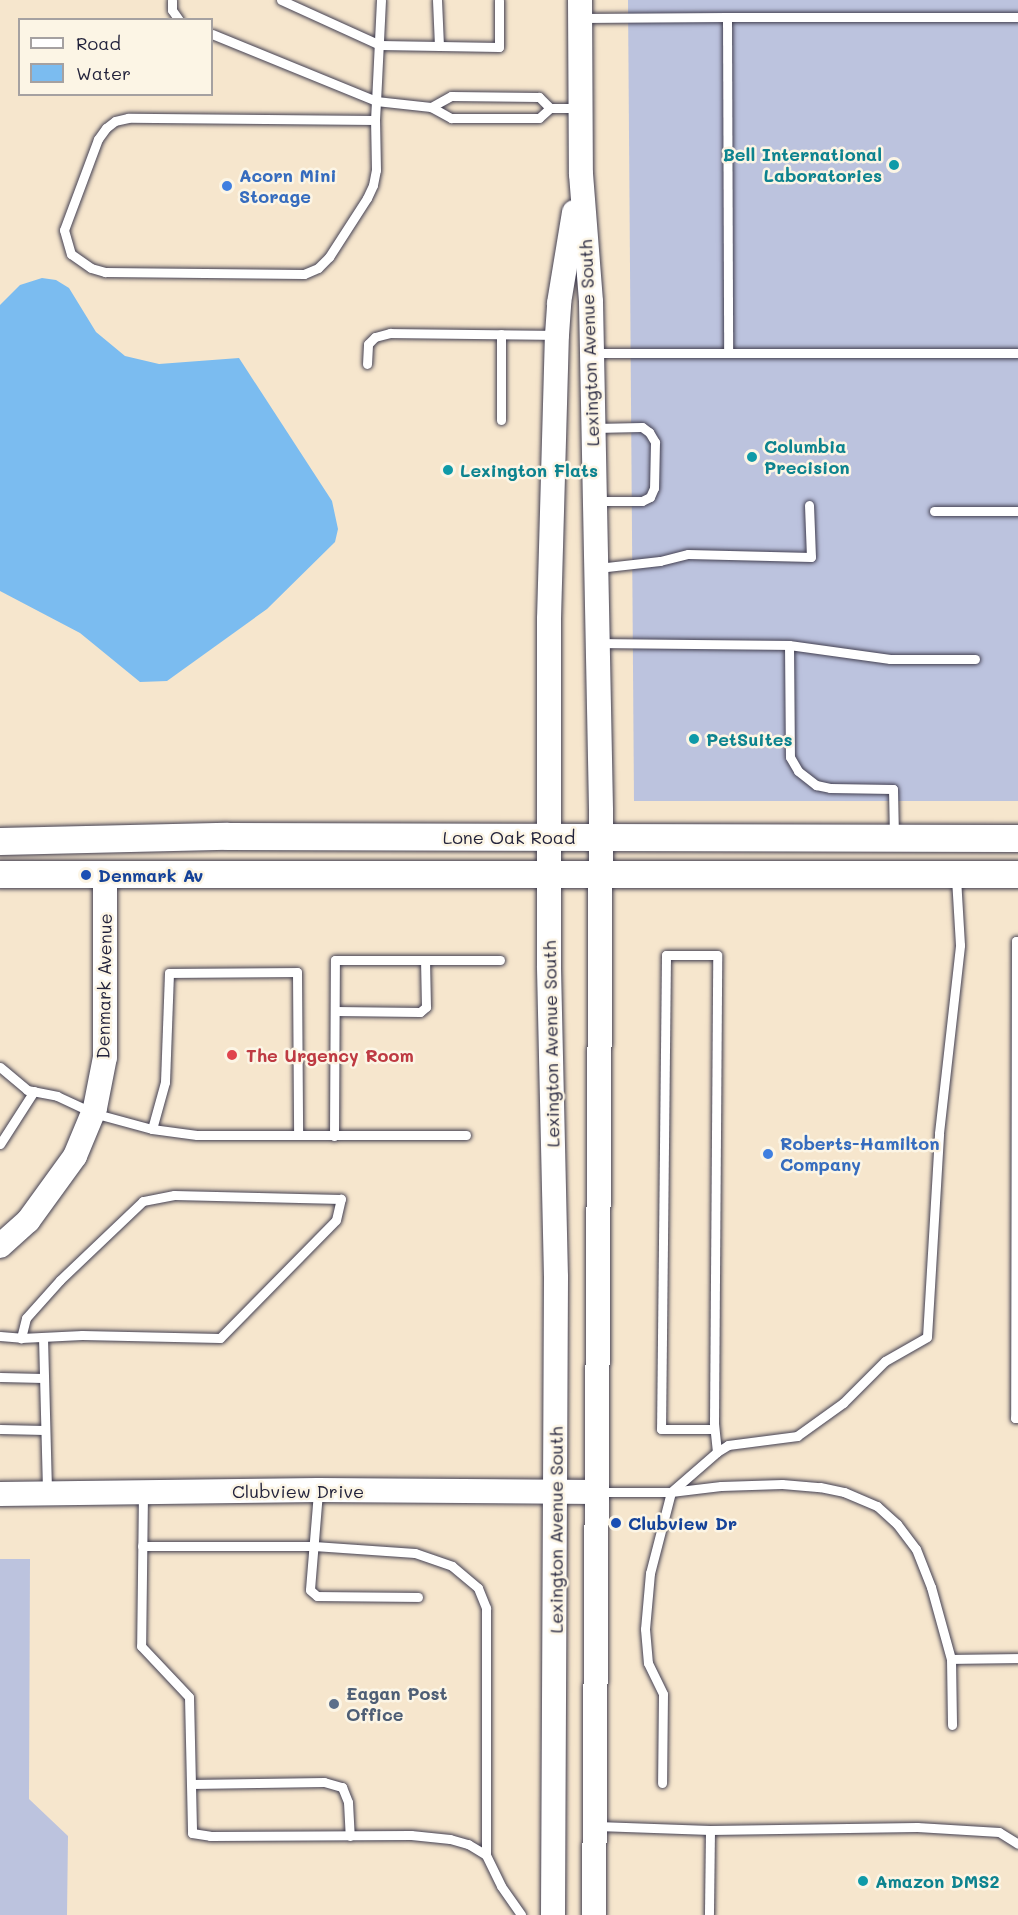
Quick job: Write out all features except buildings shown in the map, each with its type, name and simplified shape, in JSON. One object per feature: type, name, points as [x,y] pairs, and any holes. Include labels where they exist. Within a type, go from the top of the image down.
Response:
[{"type":"main road","name":"Lone Oak Road","points":[[0,841],[226,836],[1018,838]]},
{"type":"main road","name":"Lone Oak Road","points":[[0,874],[1018,874]]},
{"type":"street","name":"Lexington Avenue South","points":[[580,9],[581,174],[591,302],[601,837],[594,1915]]},
{"type":"street","name":"Lexington Avenue South","points":[[554,1915],[556,1277],[549,874],[549,619],[559,303],[581,174]]},
{"type":"street","name":"Denmark Avenue","points":[[0,1246],[28,1221],[75,1156],[93,1113],[105,1057],[105,873]]},
{"type":"street","name":"Clubview Drive","points":[[0,1494],[318,1490],[597,1492]]},
{"type":"lane","points":[[172,0],[172,10],[178,18]]},
{"type":"lane","points":[[281,0],[380,45],[499,47],[499,0]]},
{"type":"lane","points":[[375,120],[128,118],[115,121],[106,128],[98,140],[64,230],[71,254],[80,262],[105,272],[304,274],[318,268],[329,257],[368,198],[373,185],[376,170],[375,120],[381,0]]},
{"type":"lane","points":[[437,0],[439,46]]},
{"type":"lane","points":[[580,9],[727,16],[1018,17]]},
{"type":"lane","points":[[727,16],[728,353]]},
{"type":"lane","points":[[213,34],[376,100],[431,107],[451,118],[539,118],[550,108],[581,108]]},
{"type":"lane","points":[[431,107],[451,96],[484,96],[539,97],[550,108]]},
{"type":"lane","points":[[501,334],[501,420]]},
{"type":"lane","points":[[367,364],[368,344],[375,337],[382,335],[557,335]]},
{"type":"lane","points":[[592,354],[1018,353]]},
{"type":"lane","points":[[592,428],[642,427],[650,432],[655,442],[654,488],[650,496],[642,501],[594,501]]},
{"type":"lane","points":[[596,569],[660,561],[688,554],[811,557],[809,505]]},
{"type":"lane","points":[[934,511],[1018,511]]},
{"type":"lane","points":[[599,643],[789,645],[890,659],[975,659]]},
{"type":"lane","points":[[789,645],[790,757],[798,771],[816,785],[830,788],[893,789],[894,838]]},
{"type":"lane","points":[[662,1783],[663,1694],[648,1663],[645,1629],[650,1573],[671,1492],[728,1445],[797,1436],[843,1403],[885,1361],[927,1337],[939,1133],[960,945],[956,874]]},
{"type":"lane","points":[[1018,941],[1016,941],[1015,1395],[1015,1418],[1018,1419]]},
{"type":"lane","points":[[714,1429],[661,1429],[666,955],[717,956],[714,1429],[717,1452]]},
{"type":"lane","points":[[334,1136],[335,960],[500,960]]},
{"type":"lane","points":[[335,1011],[420,1012],[426,1006],[424,961]]},
{"type":"lane","points":[[152,1129],[165,1082],[169,973],[297,972],[298,1133]]},
{"type":"lane","points":[[0,1066],[27,1090],[57,1096],[93,1113],[152,1129],[197,1135],[298,1133],[334,1136],[466,1135]]},
{"type":"lane","points":[[0,1144],[34,1091]]},
{"type":"lane","points":[[0,1336],[21,1338],[82,1335],[220,1338],[336,1220],[341,1199],[174,1195],[143,1201],[60,1280],[26,1317],[21,1338]]},
{"type":"lane","points":[[43,1337],[47,1494]]},
{"type":"lane","points":[[0,1377],[43,1378]]},
{"type":"lane","points":[[0,1429],[44,1430]]},
{"type":"lane","points":[[597,1492],[671,1492],[721,1486],[782,1484],[820,1486],[844,1492],[877,1506],[897,1524],[916,1549],[931,1587],[951,1659],[951,1725]]},
{"type":"lane","points":[[318,1490],[310,1590],[317,1596],[418,1597]]},
{"type":"lane","points":[[143,1493],[141,1646],[189,1697],[192,1833],[210,1836],[411,1835],[450,1839],[468,1844],[486,1855]]},
{"type":"lane","points":[[142,1546],[314,1546],[415,1553],[432,1557],[452,1566],[478,1588],[486,1608],[486,1855],[501,1886],[521,1915]]},
{"type":"lane","points":[[951,1659],[1018,1658]]},
{"type":"lane","points":[[191,1784],[324,1782],[342,1787],[348,1802],[350,1836]]},
{"type":"lane","points":[[595,1826],[710,1830],[917,1827],[999,1832],[1018,1844]]},
{"type":"lane","points":[[709,1915],[710,1830]]},
{"type":"shaded area","points":[[628,0],[1018,0],[1018,801],[634,801]]},
{"type":"shaded area","points":[[0,1559],[30,1559],[29,1799],[68,1836],[67,1915],[0,1915]]},
{"type":"water","points":[[42,278],[56,280],[69,288],[96,332],[125,356],[159,364],[239,358],[332,501],[338,529],[335,542],[267,609],[167,681],[140,682],[80,633],[0,591],[0,305],[20,285]]},
{"type":"place","name":"Bell International Laboratories","points":[[894,165]]},
{"type":"place","name":"Acorn Mini Storage","points":[[227,186]]},
{"type":"place","name":"Columbia Precision","points":[[752,457]]},
{"type":"place","name":"Lexington Flats","points":[[448,470]]},
{"type":"place","name":"PetSuites","points":[[694,739]]},
{"type":"place","name":"Denmark Av","points":[[86,875]]},
{"type":"place","name":"The Urgency Room","points":[[232,1055]]},
{"type":"place","name":"Roberts-Hamilton Company","points":[[768,1154]]},
{"type":"place","name":"Clubview Dr","points":[[616,1523]]},
{"type":"place","name":"Eagan Post Office","points":[[334,1704]]},
{"type":"place","name":"Amazon DMS2","points":[[863,1881]]}]
